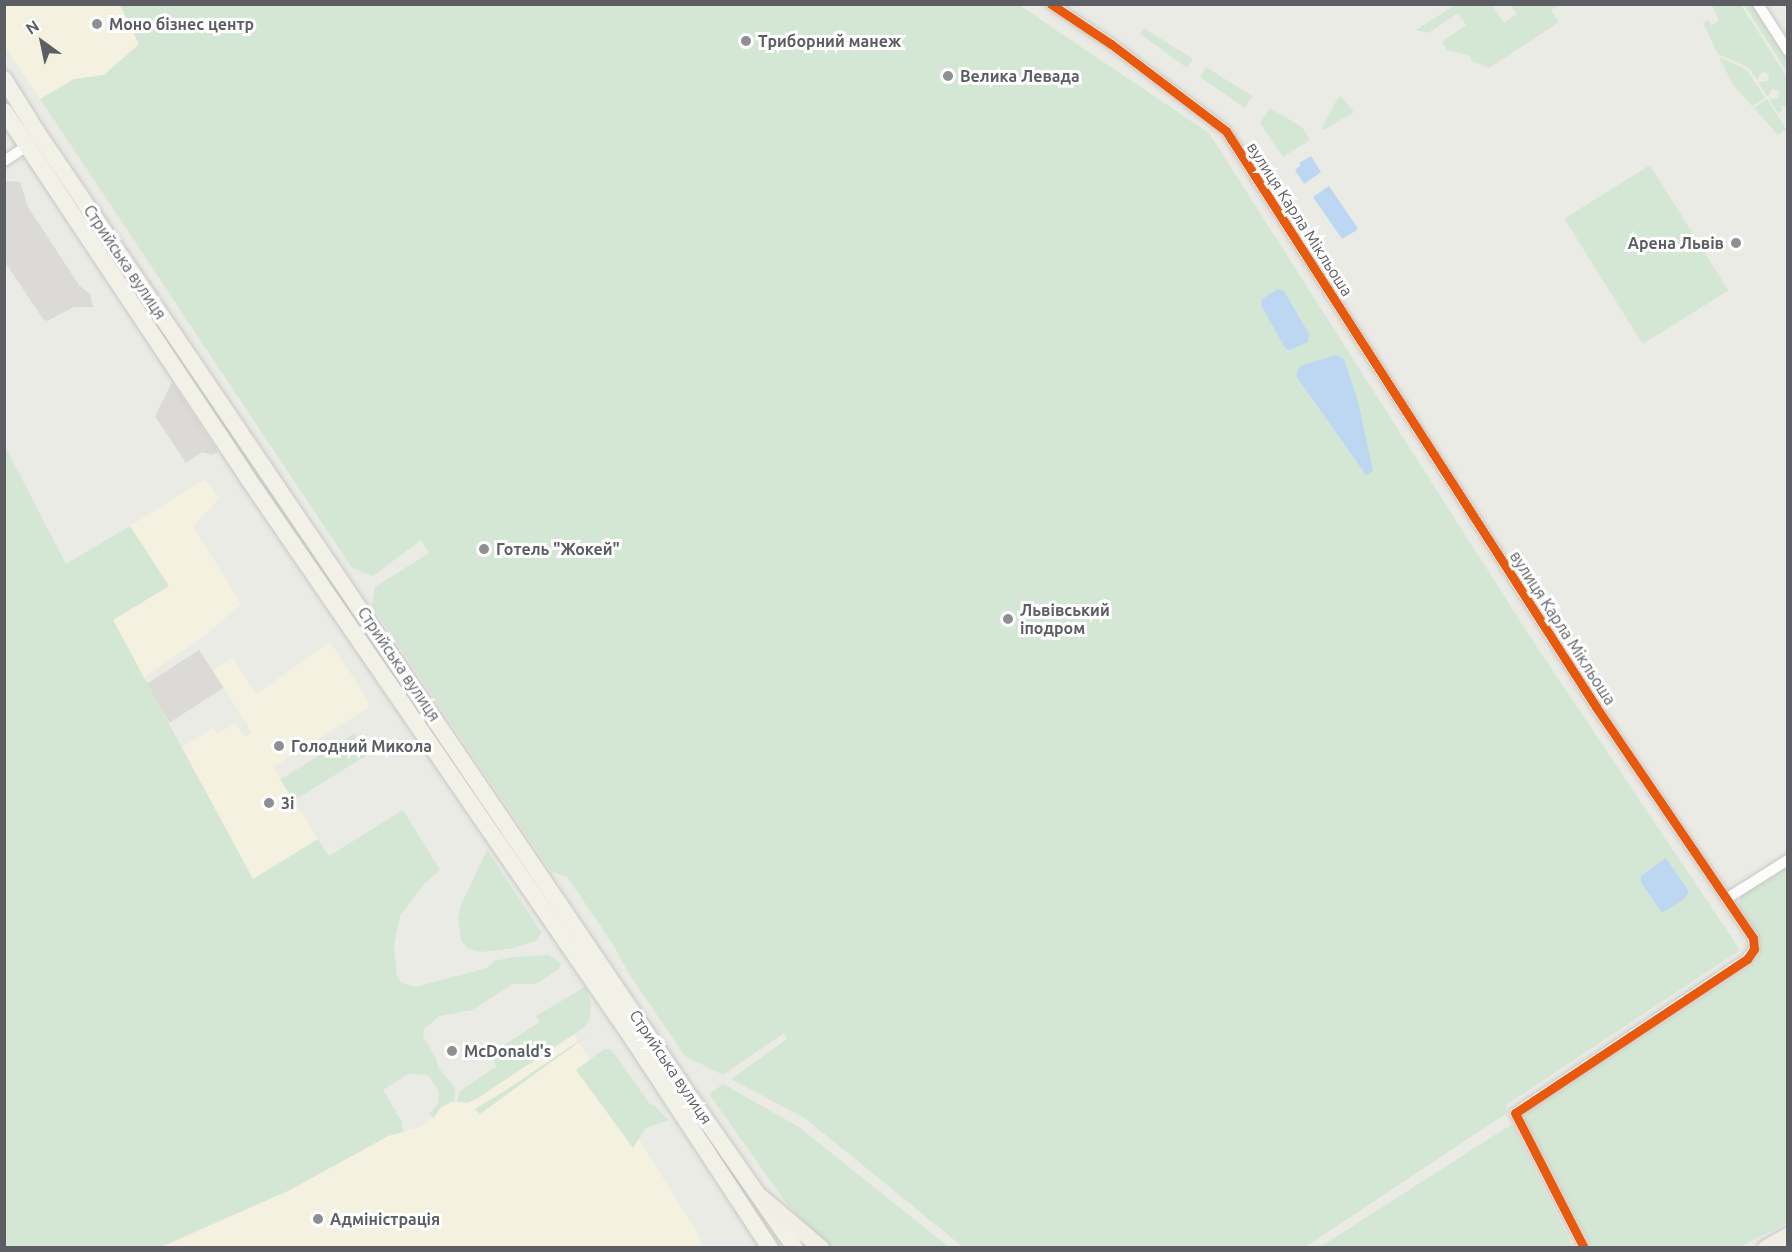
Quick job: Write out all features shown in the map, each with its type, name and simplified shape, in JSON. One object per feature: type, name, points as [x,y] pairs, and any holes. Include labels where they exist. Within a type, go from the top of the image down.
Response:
[{"type":"highway","points":[[761,1197],[821,1248]]},
{"type":"highway","points":[[1766,1248],[1788,1236]]},
{"type":"main road","name":"Стрийська вулиця","points":[[4,78],[43,141],[623,1011],[770,1248]]},
{"type":"main road","name":"Стрийська вулиця","points":[[4,111],[381,676],[623,1011],[761,1197],[795,1248]]},
{"type":"street","name":"вулиця Карла Мікльоша","points":[[1051,4],[1111,44],[1226,131],[1596,707],[1753,938],[1754,949],[1747,959],[1515,1113],[1584,1248]]},
{"type":"street","points":[[1758,4],[1788,51]]},
{"type":"street","points":[[4,161],[27,146]]},
{"type":"street","points":[[1726,899],[1788,860]]},
{"type":"shaded area","points":[[4,5],[120,5],[139,44],[104,75],[74,79],[40,99],[5,47]]},
{"type":"shaded area","points":[[5,181],[20,182],[28,207],[79,285],[90,294],[93,307],[74,307],[47,321],[43,319],[5,262]]},
{"type":"shaded area","points":[[172,382],[218,452],[212,455],[202,452],[186,463],[155,416]]},
{"type":"shaded area","points":[[205,479],[219,499],[193,526],[241,604],[202,638],[143,678],[112,620],[169,586],[130,526]]},
{"type":"shaded area","points":[[330,642],[369,702],[368,708],[273,767],[318,839],[253,879],[181,748],[213,728],[217,734],[236,723],[244,737],[252,733],[213,670],[233,658],[256,694]]},
{"type":"shaded area","points":[[199,650],[224,688],[170,723],[145,685]]},
{"type":"shaded area","points":[[574,1035],[698,1234],[703,1247],[160,1248],[290,1190],[388,1136],[421,1127],[447,1103],[471,1102]]},
{"type":"green space","name":"Львівський іподром","points":[[120,5],[1019,5],[1209,133],[1529,635],[1740,950],[1506,1105],[1507,1113],[1305,1247],[963,1247],[806,1119],[731,1079],[787,1039],[784,1033],[723,1075],[685,1056],[568,878],[551,871],[372,606],[375,587],[429,553],[421,540],[373,576],[352,568],[40,99],[74,79],[104,75],[139,44]]},
{"type":"green space","points":[[1455,5],[1492,5],[1504,23],[1517,14],[1510,5],[1559,5],[1551,10],[1559,22],[1489,68],[1470,60],[1471,56],[1447,50],[1442,42],[1466,25],[1458,13],[1428,33],[1416,30]]},
{"type":"green space","points":[[1712,5],[1741,5],[1787,77],[1787,107],[1781,106],[1782,111],[1778,113],[1769,99],[1778,98],[1780,91],[1772,89],[1768,97],[1758,82],[1768,81],[1769,73],[1762,72],[1757,80],[1749,68],[1718,54],[1703,23],[1708,20],[1712,25],[1719,21]]},
{"type":"green space","points":[[1744,5],[1752,5],[1787,59],[1787,72]]},
{"type":"green space","points":[[1144,28],[1193,59],[1187,68],[1140,34]]},
{"type":"green space","points":[[1719,57],[1747,70],[1765,98],[1752,106],[1733,85]]},
{"type":"green space","points":[[1206,67],[1252,96],[1245,108],[1200,77]]},
{"type":"green space","points":[[4,90],[339,590],[338,596],[333,595],[29,142],[5,102]]},
{"type":"green space","points":[[1341,96],[1354,112],[1324,130],[1322,128],[1337,99]]},
{"type":"green space","points":[[1767,99],[1786,129],[1778,135],[1754,108]]},
{"type":"green space","points":[[1270,108],[1302,127],[1310,140],[1283,157],[1260,123]]},
{"type":"green space","points":[[1650,165],[1728,291],[1643,344],[1564,219]]},
{"type":"green space","points":[[5,446],[66,564],[130,526],[169,586],[113,620],[253,879],[318,839],[329,856],[403,810],[440,870],[425,883],[400,916],[394,946],[397,975],[401,983],[415,987],[487,968],[494,961],[514,957],[549,955],[561,963],[559,969],[536,984],[513,984],[472,1010],[440,1016],[424,1029],[423,1036],[436,1058],[438,1067],[455,1088],[454,1101],[441,1107],[434,1118],[429,1114],[438,1104],[439,1092],[428,1075],[408,1074],[383,1090],[402,1122],[403,1132],[388,1136],[290,1190],[160,1247],[5,1247]]},
{"type":"green space","points":[[355,733],[368,754],[294,801],[280,780]]},
{"type":"green space","points":[[487,850],[542,933],[536,941],[513,948],[482,952],[468,949],[461,940],[458,919],[461,905]]},
{"type":"green space","points":[[1787,865],[1787,1223],[1739,1247],[1592,1247],[1524,1118],[1531,1110],[1751,965],[1759,953],[1760,946],[1759,939],[1738,906],[1742,894]]},
{"type":"green space","points":[[586,986],[591,1005],[589,1021],[583,1028],[478,1098],[467,1103],[457,1101],[460,1091],[496,1067],[490,1052],[492,1044],[498,1049],[540,1022],[536,1016]]},
{"type":"green space","points":[[598,1028],[480,1114],[475,1109],[503,1092]]},
{"type":"green space","points":[[604,1049],[611,1049],[650,1104],[654,1105],[669,1120],[646,1128],[633,1148],[576,1070]]},
{"type":"green space","points":[[723,1084],[799,1127],[949,1247],[830,1247],[787,1204],[709,1094]]},
{"type":"green space","points":[[1512,1124],[1573,1247],[1320,1247]]},
{"type":"water","points":[[1311,156],[1321,172],[1304,184],[1295,170],[1301,165],[1299,163]]},
{"type":"water","points":[[1329,186],[1357,227],[1357,230],[1342,239],[1313,197]]},
{"type":"water","points":[[1278,289],[1284,291],[1309,334],[1308,342],[1290,350],[1285,348],[1261,305],[1262,299]]},
{"type":"water","points":[[1336,355],[1344,359],[1358,401],[1373,471],[1366,475],[1296,376],[1300,366]]},
{"type":"water","points":[[1666,858],[1689,892],[1683,900],[1662,913],[1641,882],[1641,876]]},
{"type":"cycle path","points":[[1051,4],[1111,44],[1226,131],[1596,707],[1753,938],[1754,949],[1747,959],[1515,1113],[1584,1248]]},
{"type":"place","name":"Моно бізнес центр","points":[[97,24]]},
{"type":"place","name":"Триборний манеж","points":[[746,41]]},
{"type":"place","name":"Велика Левада","points":[[948,76]]},
{"type":"place","name":"Арена Львів","points":[[1736,243]]},
{"type":"place","name":"Готель \"Жокей\"","points":[[484,549]]},
{"type":"place","name":"Львівський іподром","points":[[1008,619]]},
{"type":"place","name":"Голодний Микола","points":[[279,746]]},
{"type":"place","name":"3і","points":[[269,803]]},
{"type":"place","name":"McDonald's","points":[[452,1051]]},
{"type":"place","name":"Адміністрація","points":[[318,1219]]}]
